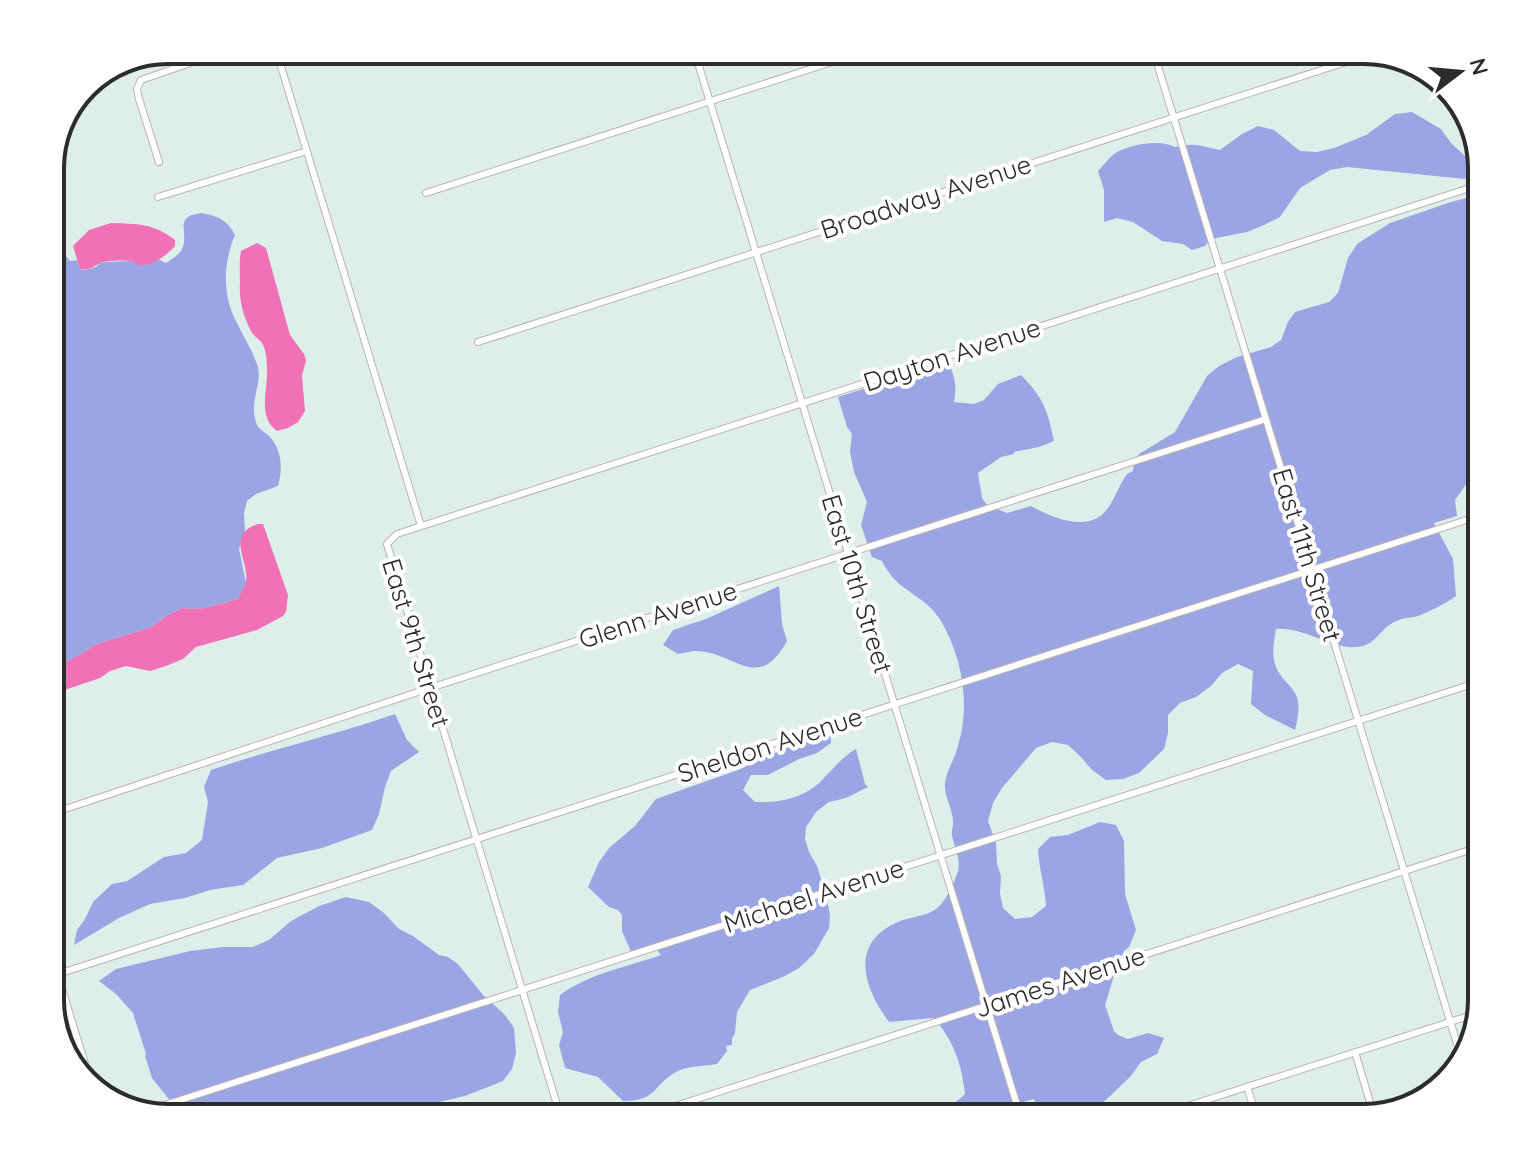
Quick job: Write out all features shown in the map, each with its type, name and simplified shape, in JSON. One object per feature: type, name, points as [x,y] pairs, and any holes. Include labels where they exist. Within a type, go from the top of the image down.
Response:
[{"type":"street","points":[[159,162],[137,89],[146,77],[185,64]]},
{"type":"street","name":"East 9th Street","points":[[280,64],[421,526],[397,534],[387,544],[557,1104]]},
{"type":"street","name":"East 10th Street","points":[[698,64],[1017,1104]]},
{"type":"street","points":[[426,193],[826,64]]},
{"type":"street","name":"East 11th Street","points":[[1157,64],[1457,1045]]},
{"type":"street","name":"Broadway Avenue","points":[[478,342],[1340,64]]},
{"type":"street","points":[[158,197],[307,151]]},
{"type":"street","name":"Dayton Avenue","points":[[421,526],[1468,188]]},
{"type":"street","name":"Glenn Avenue","points":[[64,809],[1266,419]]},
{"type":"street","name":"Sheldon Avenue","points":[[64,972],[1468,520]]},
{"type":"street","name":"Michael Avenue","points":[[168,1104],[1468,685]]},
{"type":"street","name":"James Avenue","points":[[682,1104],[1468,850]]},
{"type":"street","points":[[64,994],[84,1061]]},
{"type":"street","points":[[1194,1104],[1466,1017]]},
{"type":"street","points":[[1355,1052],[1370,1103]]},
{"type":"street","points":[[1247,1087],[1252,1104]]},
{"type":"shaded area","points":[[1412,112],[1441,129],[1467,158],[1468,176],[1465,179],[1347,167],[1330,170],[1300,188],[1280,217],[1247,232],[1211,239],[1205,246],[1192,250],[1183,244],[1162,241],[1133,222],[1117,218],[1104,222],[1104,190],[1098,171],[1123,149],[1154,143],[1175,147],[1198,145],[1220,150],[1258,126],[1274,130],[1300,151],[1317,152],[1366,135],[1395,114]]},
{"type":"shaded area","points":[[1468,198],[1468,482],[1455,500],[1457,516],[1434,523],[1453,559],[1456,596],[1421,615],[1394,622],[1364,646],[1348,647],[1295,631],[1276,629],[1274,662],[1298,701],[1295,730],[1251,704],[1253,671],[1238,664],[1222,673],[1196,697],[1180,703],[1168,715],[1164,749],[1139,773],[1123,779],[1106,780],[1068,745],[1052,742],[1036,748],[1002,788],[993,803],[988,821],[996,843],[1003,908],[1015,919],[1032,917],[1046,906],[1038,849],[1050,837],[1068,835],[1100,822],[1116,825],[1124,841],[1125,894],[1136,930],[1124,951],[1105,1005],[1118,1035],[1128,1039],[1148,1033],[1164,1038],[1157,1054],[1141,1062],[1102,1104],[1036,1104],[1034,1099],[1016,1104],[952,1104],[965,1094],[962,1073],[946,1034],[933,1018],[889,1022],[873,995],[865,967],[872,942],[882,931],[937,908],[958,871],[953,820],[945,784],[964,717],[962,684],[955,651],[941,621],[927,605],[895,580],[882,561],[872,557],[861,525],[867,502],[854,472],[850,452],[852,434],[838,397],[948,362],[955,382],[954,402],[974,404],[984,400],[998,384],[1021,375],[1044,405],[1054,441],[1001,457],[978,473],[982,498],[987,505],[1007,513],[1031,506],[1068,521],[1096,519],[1108,508],[1127,474],[1133,471],[1139,454],[1175,432],[1207,376],[1237,357],[1271,347],[1281,340],[1295,312],[1329,302],[1338,293],[1348,258],[1357,244],[1390,223]]},
{"type":"shaded area","points":[[201,213],[221,220],[235,235],[226,268],[227,291],[232,313],[258,367],[254,415],[259,428],[276,446],[281,472],[278,486],[247,501],[245,531],[239,549],[246,583],[238,599],[205,608],[182,608],[152,627],[97,644],[64,662],[64,254],[70,261],[77,260],[80,269],[85,270],[106,262],[129,261],[146,265],[158,259],[166,263],[182,249],[184,222],[192,215]]},
{"type":"shaded area","points":[[111,223],[152,227],[175,240],[175,246],[160,259],[146,265],[112,261],[80,269],[73,246],[89,230]]},
{"type":"shaded area","points":[[257,243],[266,248],[290,335],[306,360],[302,376],[305,411],[298,422],[277,431],[265,412],[265,350],[251,331],[241,300],[241,251]]},
{"type":"shaded area","points":[[263,524],[288,595],[283,616],[257,630],[196,647],[183,659],[166,666],[150,671],[126,666],[64,690],[64,662],[97,644],[152,627],[182,608],[205,608],[238,599],[246,581],[240,541],[248,529]]},
{"type":"shaded area","points":[[779,586],[782,624],[787,641],[766,665],[756,668],[746,666],[697,651],[678,654],[663,645],[673,630],[706,619]]},
{"type":"shaded area","points":[[395,714],[407,740],[419,752],[391,771],[372,830],[322,848],[277,858],[243,885],[150,904],[74,945],[77,930],[93,902],[112,884],[127,881],[164,857],[186,853],[202,840],[208,802],[204,787],[211,770]]},
{"type":"shaded area","points":[[830,732],[831,743],[817,753],[768,775],[751,775],[743,790],[755,802],[774,802],[800,795],[815,786],[856,749],[868,787],[829,802],[816,812],[806,827],[805,839],[817,866],[830,915],[829,928],[814,954],[785,976],[750,990],[737,1012],[732,1045],[726,1046],[727,1051],[717,1064],[678,1071],[643,1098],[623,1101],[598,1077],[565,1068],[559,1045],[563,1032],[558,1012],[560,995],[596,976],[661,955],[653,945],[631,952],[622,931],[622,915],[588,887],[609,848],[635,826],[656,799],[738,770],[798,742]]},
{"type":"shaded area","points":[[346,897],[369,902],[399,929],[458,964],[514,1028],[516,1053],[512,1069],[503,1081],[465,1096],[430,1104],[176,1104],[167,1097],[152,1078],[133,1013],[99,981],[116,969],[190,951],[253,947],[269,940],[291,921],[319,906]]}]
